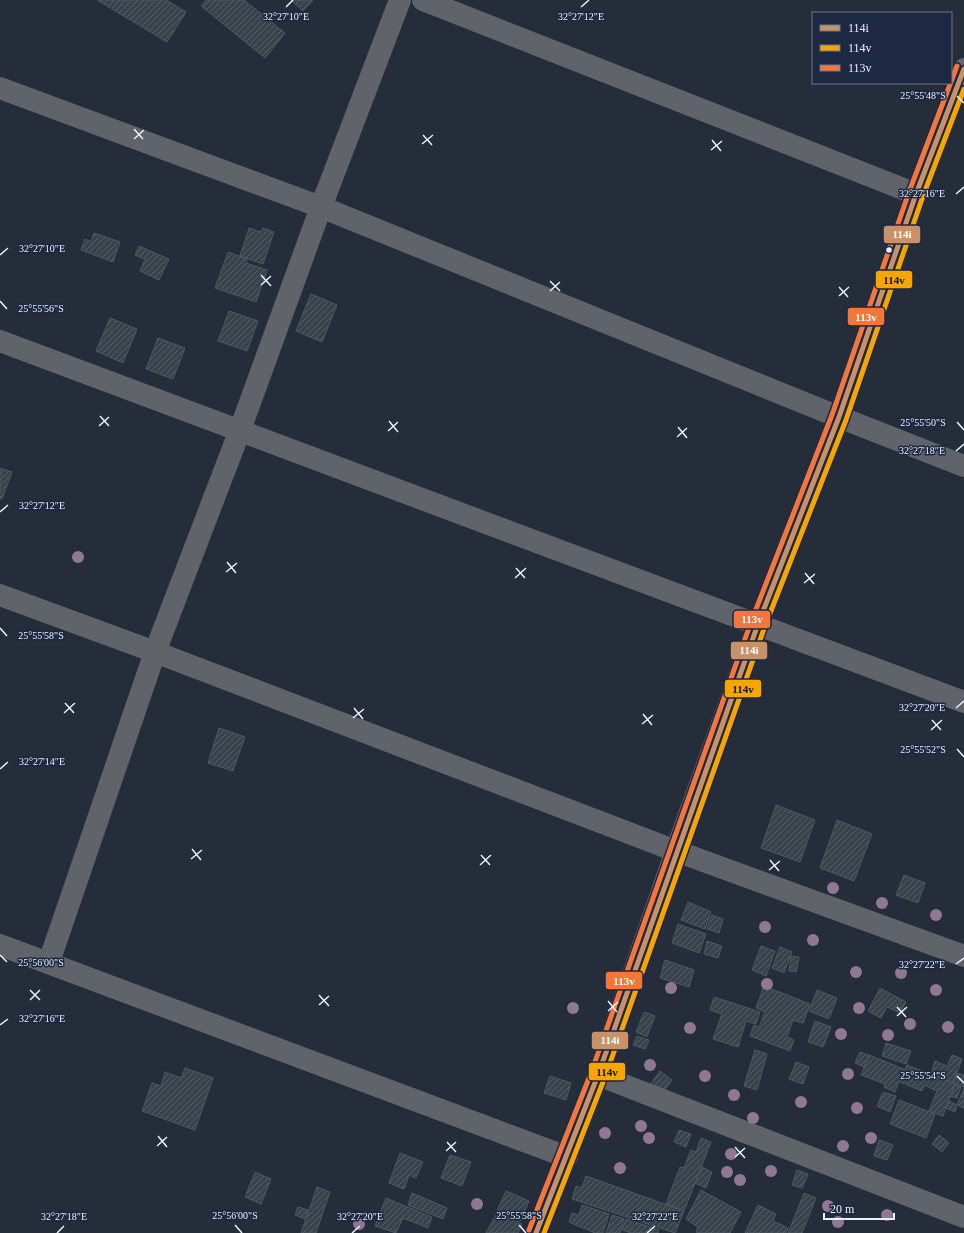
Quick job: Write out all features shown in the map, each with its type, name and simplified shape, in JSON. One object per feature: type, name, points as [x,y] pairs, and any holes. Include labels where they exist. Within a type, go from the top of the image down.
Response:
[{"type":"street","points":[[49,962],[155,652],[240,430],[321,207],[400,0]]},
{"type":"street","points":[[423,0],[916,194]]},
{"type":"street","points":[[536,1233],[598,1075],[676,851],[758,624],[839,418],[916,194],[964,69]]},
{"type":"street","points":[[0,88],[321,207],[839,418],[964,466]]},
{"type":"street","points":[[0,341],[964,702]]},
{"type":"street","points":[[0,595],[155,652],[676,851],[964,956]]},
{"type":"street","points":[[0,946],[49,962],[567,1157]]},
{"type":"street","points":[[598,1075],[964,1217]]},
{"type":"building","points":[[97,0],[166,0],[186,12],[167,42]]},
{"type":"building","points":[[206,0],[244,0],[285,33],[265,58],[201,6]]},
{"type":"building","points":[[291,0],[313,0],[303,11]]},
{"type":"building","points":[[249,228],[261,232],[263,228],[274,232],[263,264],[240,256]]},
{"type":"building","points":[[94,233],[120,242],[113,262],[81,250],[85,239],[91,242]]},
{"type":"building","points":[[139,246],[169,259],[159,280],[140,271],[145,259],[135,255]]},
{"type":"building","points":[[228,252],[247,259],[246,263],[267,270],[256,302],[215,288]]},
{"type":"building","points":[[311,294],[337,305],[322,342],[296,331]]},
{"type":"building","points":[[229,311],[258,321],[247,351],[218,341]]},
{"type":"building","points":[[110,318],[137,329],[123,363],[96,351]]},
{"type":"building","points":[[158,338],[185,348],[173,379],[146,369]]},
{"type":"building","points":[[0,468],[12,472],[2,499],[0,499]]},
{"type":"building","points":[[219,728],[245,737],[233,771],[208,763]]},
{"type":"building","points":[[776,805],[815,820],[800,862],[761,848]]},
{"type":"building","points":[[837,820],[872,834],[854,881],[820,868]]},
{"type":"building","points":[[904,875],[925,883],[918,903],[896,895]]},
{"type":"building","points":[[688,902],[711,912],[705,929],[681,920]]},
{"type":"building","points":[[712,915],[723,919],[719,933],[707,929]]},
{"type":"building","points":[[678,924],[706,934],[699,953],[672,943]]},
{"type":"building","points":[[707,941],[722,946],[718,958],[704,954]]},
{"type":"building","points":[[761,946],[775,951],[766,976],[752,970]]},
{"type":"building","points":[[780,947],[792,952],[784,973],[772,968]]},
{"type":"building","points":[[791,956],[799,957],[796,972],[789,971]]},
{"type":"building","points":[[665,960],[694,970],[689,987],[660,978]]},
{"type":"building","points":[[764,986],[810,1004],[803,1023],[793,1020],[787,1037],[794,1040],[790,1051],[750,1036],[754,1025],[759,1027],[765,1012],[756,1008]]},
{"type":"building","points":[[880,988],[906,1002],[900,1013],[887,1007],[881,1018],[868,1011]]},
{"type":"building","points":[[817,990],[837,998],[829,1019],[809,1011]]},
{"type":"building","points":[[714,997],[760,1012],[756,1024],[746,1021],[738,1047],[713,1039],[722,1014],[710,1010]]},
{"type":"building","points":[[644,1012],[655,1016],[647,1037],[636,1032]]},
{"type":"building","points":[[815,1021],[831,1027],[823,1047],[808,1042]]},
{"type":"building","points":[[637,1036],[649,1040],[645,1049],[633,1045]]},
{"type":"building","points":[[886,1043],[911,1051],[906,1064],[882,1056]]},
{"type":"building","points":[[755,1050],[767,1054],[757,1090],[744,1086]]},
{"type":"building","points":[[860,1052],[869,1055],[864,1067],[855,1063]]},
{"type":"building","points":[[869,1055],[904,1069],[895,1092],[884,1087],[885,1084],[861,1075]]},
{"type":"building","points":[[952,1055],[962,1059],[953,1083],[931,1074],[935,1061],[947,1066]]},
{"type":"building","points":[[796,1062],[809,1067],[803,1084],[789,1079]]},
{"type":"building","points":[[907,1065],[929,1074],[922,1091],[900,1082]]},
{"type":"building","points":[[185,1068],[213,1078],[195,1130],[142,1111],[152,1083],[161,1086],[165,1072],[181,1078]]},
{"type":"building","points":[[660,1071],[672,1080],[659,1098],[647,1089]]},
{"type":"building","points":[[957,1073],[964,1075],[964,1087],[953,1083]]},
{"type":"building","points":[[931,1074],[955,1084],[943,1116],[929,1111],[937,1091],[926,1086]]},
{"type":"building","points":[[550,1076],[571,1083],[566,1100],[544,1093]]},
{"type":"building","points":[[955,1085],[961,1087],[957,1098],[950,1096]]},
{"type":"building","points":[[964,1088],[964,1108],[957,1105]]},
{"type":"building","points":[[883,1092],[896,1096],[890,1112],[877,1106]]},
{"type":"building","points":[[899,1100],[935,1114],[926,1138],[890,1124]]},
{"type":"building","points":[[949,1101],[957,1105],[955,1112],[946,1108]]},
{"type":"building","points":[[679,1130],[691,1134],[686,1147],[674,1142]]},
{"type":"building","points":[[939,1135],[949,1143],[942,1152],[932,1144]]},
{"type":"building","points":[[701,1138],[711,1142],[684,1211],[666,1204],[680,1167],[684,1168],[691,1150],[696,1152]]},
{"type":"building","points":[[879,1140],[893,1145],[887,1160],[874,1156]]},
{"type":"building","points":[[400,1153],[423,1162],[416,1178],[409,1175],[404,1189],[389,1183]]},
{"type":"building","points":[[450,1155],[471,1162],[462,1186],[441,1178]]},
{"type":"building","points":[[702,1167],[712,1172],[706,1188],[695,1183]]},
{"type":"building","points":[[797,1170],[808,1174],[802,1188],[792,1185]]},
{"type":"building","points":[[255,1172],[271,1179],[261,1204],[245,1197]]},
{"type":"building","points":[[586,1176],[684,1211],[675,1233],[572,1199],[576,1186],[582,1188]]},
{"type":"building","points":[[317,1187],[330,1192],[316,1233],[301,1233]]},
{"type":"building","points":[[701,1190],[741,1212],[730,1233],[698,1233],[696,1232],[698,1227],[686,1219]]},
{"type":"building","points":[[506,1191],[529,1201],[520,1221],[497,1211]]},
{"type":"building","points":[[412,1193],[447,1208],[443,1219],[408,1205]]},
{"type":"building","points":[[804,1193],[816,1198],[802,1233],[788,1233]]},
{"type":"building","points":[[386,1198],[432,1217],[428,1228],[403,1218],[396,1233],[375,1226]]},
{"type":"building","points":[[582,1205],[609,1214],[603,1233],[595,1233],[569,1222],[572,1213],[579,1215]]},
{"type":"building","points":[[758,1205],[776,1214],[773,1221],[788,1228],[786,1233],[745,1233]]},
{"type":"building","points":[[298,1207],[308,1210],[305,1219],[295,1215]]},
{"type":"building","points":[[497,1213],[522,1224],[518,1233],[486,1233]]},
{"type":"building","points":[[612,1215],[624,1219],[620,1233],[606,1233]]},
{"type":"building","points":[[626,1219],[659,1230],[658,1233],[631,1233],[622,1230]]},
{"type":"transit line","name":"113v","points":[[952,79],[957,66]]},
{"type":"transit line","name":"114i","points":[[536,1233],[598,1075],[758,624],[839,417],[916,194],[964,69]]},
{"type":"transit line","name":"113v","points":[[529,1230],[591,1073],[751,622],[832,415],[909,192],[950,84]]},
{"type":"transit line","name":"114v","points":[[544,1233],[605,1077],[765,626],[846,420],[923,196],[964,89]]}]
